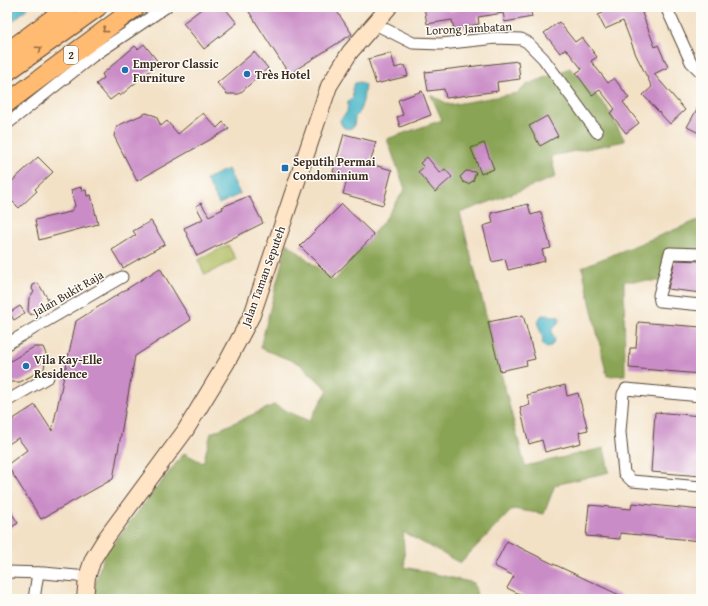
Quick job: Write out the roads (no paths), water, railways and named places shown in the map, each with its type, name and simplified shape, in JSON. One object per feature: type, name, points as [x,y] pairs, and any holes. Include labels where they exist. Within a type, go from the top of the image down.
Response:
[{"type":"main road","points":[[7,52],[68,7]]},
{"type":"main road","name":"2","points":[[7,72],[98,7]]},
{"type":"main road","name":"2","points":[[7,103],[136,7]]},
{"type":"street","points":[[7,124],[93,56],[166,7]]},
{"type":"street","name":"Jalan Taman Seputeh","points":[[85,599],[87,577],[93,559],[106,538],[189,425],[227,362],[252,315],[329,86],[350,52],[389,7]]},
{"type":"street","points":[[666,7],[691,62],[701,72]]},
{"type":"street","name":"Lorong Jambatan","points":[[375,24],[413,43],[441,44],[496,38],[521,39],[528,42],[543,58],[597,132]]},
{"type":"street","points":[[701,254],[670,254],[659,295],[660,301],[701,305]]},
{"type":"street","name":"Jalan Bukit Raja","points":[[7,344],[122,277]]},
{"type":"street","points":[[7,401],[48,377]]},
{"type":"street","points":[[701,396],[634,388],[626,389],[623,394],[620,432],[624,473],[632,481],[701,487]]},
{"type":"street","points":[[7,572],[87,577]]},
{"type":"street","points":[[34,599],[38,573]]},
{"type":"water","points":[[7,7],[29,7],[7,26]]},
{"type":"water","points":[[360,82],[365,85],[363,101],[360,110],[355,117],[354,127],[347,129],[343,127],[340,120],[347,112],[348,102],[353,97],[352,89],[355,83]]},
{"type":"water","points":[[228,169],[240,194],[219,204],[206,179]]},
{"type":"water","points":[[542,315],[558,316],[560,320],[552,330],[555,339],[552,345],[547,348],[542,345],[543,341],[538,323]]},
{"type":"place","name":"Emperor Classic Furniture","points":[[125,70]]},
{"type":"place","name":"Très Hotel","points":[[247,74]]},
{"type":"place","name":"Seputih Permai Condominium","points":[[285,168]]},
{"type":"place","name":"Vila Kay-Elle Residence","points":[[26,366]]}]
